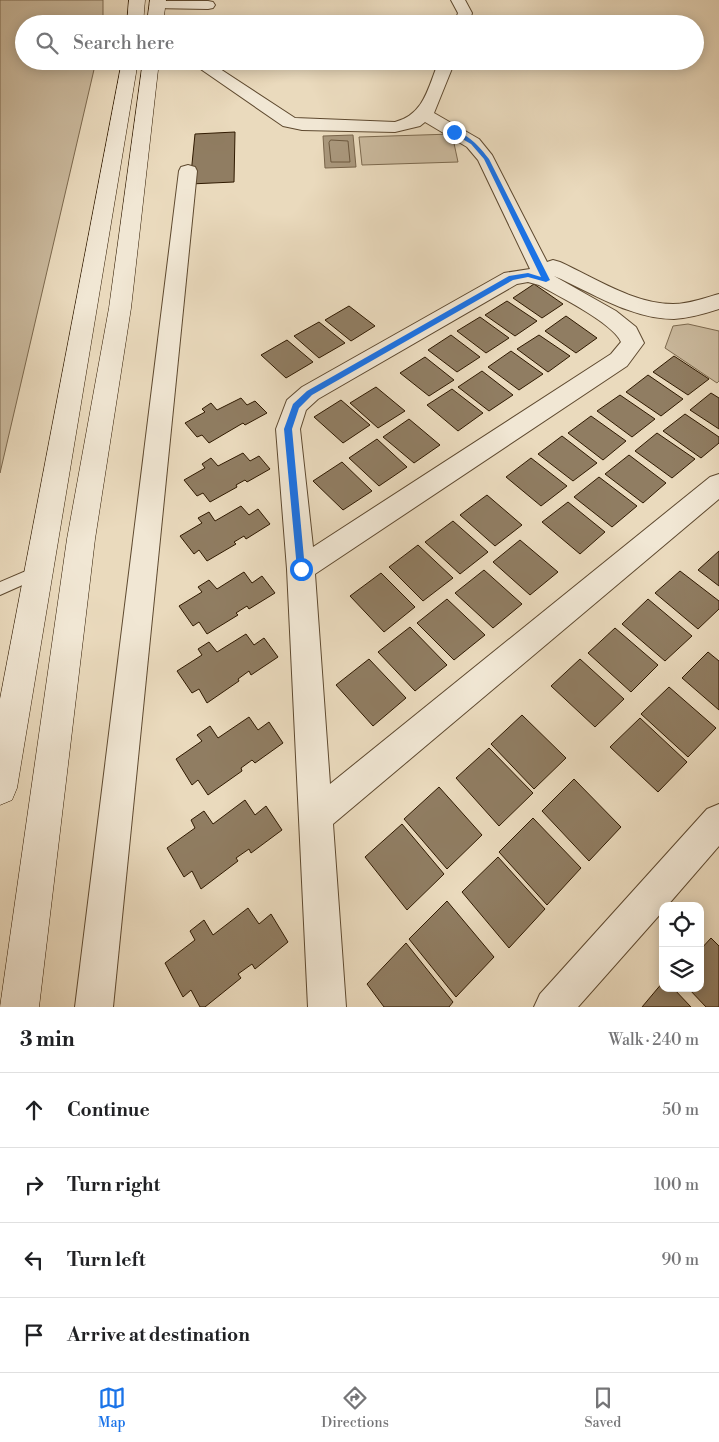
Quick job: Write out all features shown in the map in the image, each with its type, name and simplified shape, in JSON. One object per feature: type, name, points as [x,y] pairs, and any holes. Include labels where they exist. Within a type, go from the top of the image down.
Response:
[{"type":"street","points":[[136,15],[137,0]]},
{"type":"street","points":[[458,0],[464,15]]},
{"type":"street","points":[[156,15],[157,2],[212,2]]},
{"type":"street","points":[[197,15],[212,2]]},
{"type":"street","points":[[0,788],[128,70]]},
{"type":"street","points":[[19,1007],[80,549],[120,308],[150,70]]},
{"type":"street","points":[[211,70],[289,122],[302,125],[395,127],[414,122],[424,114],[428,109],[443,70]]},
{"type":"street","points":[[424,114],[473,143],[486,159],[546,280]]},
{"type":"street","points":[[94,1007],[188,171]]},
{"type":"street","points":[[534,258],[627,300],[658,310],[683,311],[705,306],[719,300]]},
{"type":"street","points":[[301,569],[619,360],[633,343],[628,332],[608,316],[546,280],[528,275],[511,278],[310,393],[296,406],[288,429],[301,569],[327,1007]]},
{"type":"street","points":[[317,816],[719,484]]},
{"type":"street","points":[[553,1007],[719,821]]},
{"type":"lane","points":[[0,589],[40,571]]},
{"type":"shaded area","points":[[0,0],[103,0],[103,15],[15,15],[15,70],[94,70],[0,473]]},
{"type":"shaded area","points":[[452,134],[458,162],[362,165],[359,137]]},
{"type":"shaded area","points":[[688,324],[719,331],[719,381],[717,383],[665,348],[673,326]]},
{"type":"water","points":[[353,135],[356,167],[325,168],[323,136]]},
{"type":"building","points":[[235,132],[234,182],[190,184],[195,134]]},
{"type":"building","points":[[534,284],[563,304],[542,318],[513,298]]},
{"type":"building","points":[[507,301],[537,321],[515,336],[485,315]]},
{"type":"building","points":[[349,306],[375,326],[351,341],[325,320]]},
{"type":"building","points":[[566,316],[597,338],[576,353],[545,331]]},
{"type":"building","points":[[480,317],[509,338],[486,353],[457,331]]},
{"type":"building","points":[[319,322],[345,343],[319,358],[294,336]]},
{"type":"building","points":[[451,335],[480,357],[457,372],[428,350]]},
{"type":"building","points":[[539,335],[570,356],[548,372],[517,349]]},
{"type":"building","points":[[287,340],[313,362],[286,378],[261,355]]},
{"type":"building","points":[[511,351],[543,374],[519,390],[488,367]]},
{"type":"building","points":[[674,356],[709,379],[688,395],[653,372]]},
{"type":"building","points":[[425,357],[454,380],[429,396],[400,373]]},
{"type":"building","points":[[482,371],[513,395],[489,411],[458,387]]},
{"type":"building","points":[[648,375],[683,399],[661,416],[626,392]]},
{"type":"building","points":[[376,387],[405,411],[378,428],[350,403]]},
{"type":"building","points":[[452,389],[483,413],[458,431],[427,405]]},
{"type":"building","points":[[711,393],[719,398],[719,429],[690,410]]},
{"type":"building","points":[[620,395],[655,419],[632,437],[597,411]]},
{"type":"building","points":[[241,398],[247,405],[255,401],[267,413],[245,425],[243,423],[209,443],[202,435],[197,437],[185,423],[205,412],[202,409],[211,403],[217,410]]},
{"type":"building","points":[[341,400],[370,425],[343,443],[314,417]]},
{"type":"building","points":[[685,414],[719,437],[719,443],[701,458],[663,431]]},
{"type":"building","points":[[591,416],[626,441],[603,460],[568,433]]},
{"type":"building","points":[[409,419],[440,445],[414,463],[383,437]]},
{"type":"building","points":[[657,433],[695,459],[672,478],[635,451]]},
{"type":"building","points":[[562,436],[597,463],[573,481],[538,454]]},
{"type":"building","points":[[377,439],[407,467],[379,486],[349,458]]},
{"type":"building","points":[[243,453],[250,461],[259,456],[270,469],[247,482],[245,480],[236,485],[237,487],[210,502],[203,493],[197,496],[184,480],[205,468],[202,464],[211,458],[218,466]]},
{"type":"building","points":[[629,455],[666,483],[643,503],[605,474]]},
{"type":"building","points":[[531,458],[567,486],[541,506],[506,477]]},
{"type":"building","points":[[342,462],[372,491],[343,510],[313,481]]},
{"type":"building","points":[[599,477],[637,506],[612,527],[574,497]]},
{"type":"building","points":[[487,495],[522,525],[495,546],[460,515]]},
{"type":"building","points":[[568,502],[605,532],[580,554],[542,522]]},
{"type":"building","points":[[241,506],[249,515],[258,509],[270,524],[246,539],[244,536],[234,542],[236,544],[207,561],[199,550],[194,554],[180,536],[202,523],[198,518],[209,512],[215,521]]},
{"type":"building","points":[[453,521],[488,552],[460,574],[425,542]]},
{"type":"building","points":[[520,540],[558,572],[530,595],[493,562]]},
{"type":"building","points":[[418,545],[453,578],[423,601],[389,567]]},
{"type":"building","points":[[719,551],[719,586],[698,570]]},
{"type":"building","points":[[484,570],[522,604],[493,628],[455,593]]},
{"type":"building","points":[[680,571],[719,601],[719,609],[698,629],[655,593]]},
{"type":"building","points":[[244,572],[252,583],[262,576],[275,593],[249,609],[247,606],[236,613],[238,615],[207,634],[199,622],[193,626],[179,606],[202,592],[198,587],[209,580],[217,589]]},
{"type":"building","points":[[381,573],[415,607],[384,632],[350,596]]},
{"type":"building","points":[[447,599],[485,635],[454,660],[417,623]]},
{"type":"building","points":[[648,599],[692,636],[665,661],[622,624]]},
{"type":"building","points":[[410,627],[447,665],[415,691],[378,652]]},
{"type":"building","points":[[615,628],[658,665],[631,692],[588,653]]},
{"type":"building","points":[[246,634],[254,645],[264,638],[278,657],[251,675],[249,671],[238,679],[239,681],[207,703],[199,689],[192,693],[177,671],[202,655],[198,649],[209,642],[217,652]]},
{"type":"building","points":[[708,652],[719,661],[719,710],[682,678]]},
{"type":"building","points":[[369,659],[406,698],[373,726],[336,685]]},
{"type":"building","points":[[580,659],[624,699],[595,727],[551,686]]},
{"type":"building","points":[[669,687],[716,728],[688,757],[641,714]]},
{"type":"building","points":[[522,715],[566,758],[534,789],[491,744]]},
{"type":"building","points":[[249,717],[258,730],[269,722],[283,743],[255,763],[252,760],[241,768],[242,771],[208,795],[198,780],[192,785],[176,759],[202,741],[197,735],[210,726],[218,738]]},
{"type":"building","points":[[640,718],[687,762],[658,792],[610,747]]},
{"type":"building","points":[[489,748],[533,793],[499,826],[456,778]]},
{"type":"building","points":[[574,779],[621,827],[589,861],[542,811]]},
{"type":"building","points":[[439,787],[482,835],[447,869],[404,819]]},
{"type":"building","points":[[245,800],[255,815],[266,806],[282,830],[251,853],[249,849],[236,858],[238,861],[201,889],[192,871],[184,877],[167,848],[195,828],[191,820],[204,811],[213,824]]},
{"type":"building","points":[[533,818],[581,868],[547,905],[499,852]]},
{"type":"building","points":[[402,824],[444,874],[407,910],[365,857]]},
{"type":"building","points":[[498,857],[545,909],[509,948],[462,892]]},
{"type":"building","points":[[447,901],[494,957],[456,997],[409,939]]},
{"type":"building","points":[[248,908],[259,924],[271,914],[288,942],[255,969],[252,964],[238,974],[241,978],[205,1007],[200,1007],[191,990],[183,997],[165,963],[195,940],[190,931],[204,920],[213,935]]},
{"type":"building","points":[[711,938],[719,946],[719,1007],[706,1007],[692,992],[704,992],[704,946]]},
{"type":"building","points":[[406,943],[453,1002],[449,1007],[384,1007],[367,984]]},
{"type":"building","points":[[659,987],[659,992],[677,992],[691,1007],[642,1007]]},
{"type":"route","points":[[301,569],[288,429],[296,406],[310,393],[511,278],[528,275],[546,280],[486,159],[473,143],[454,132]]}]
